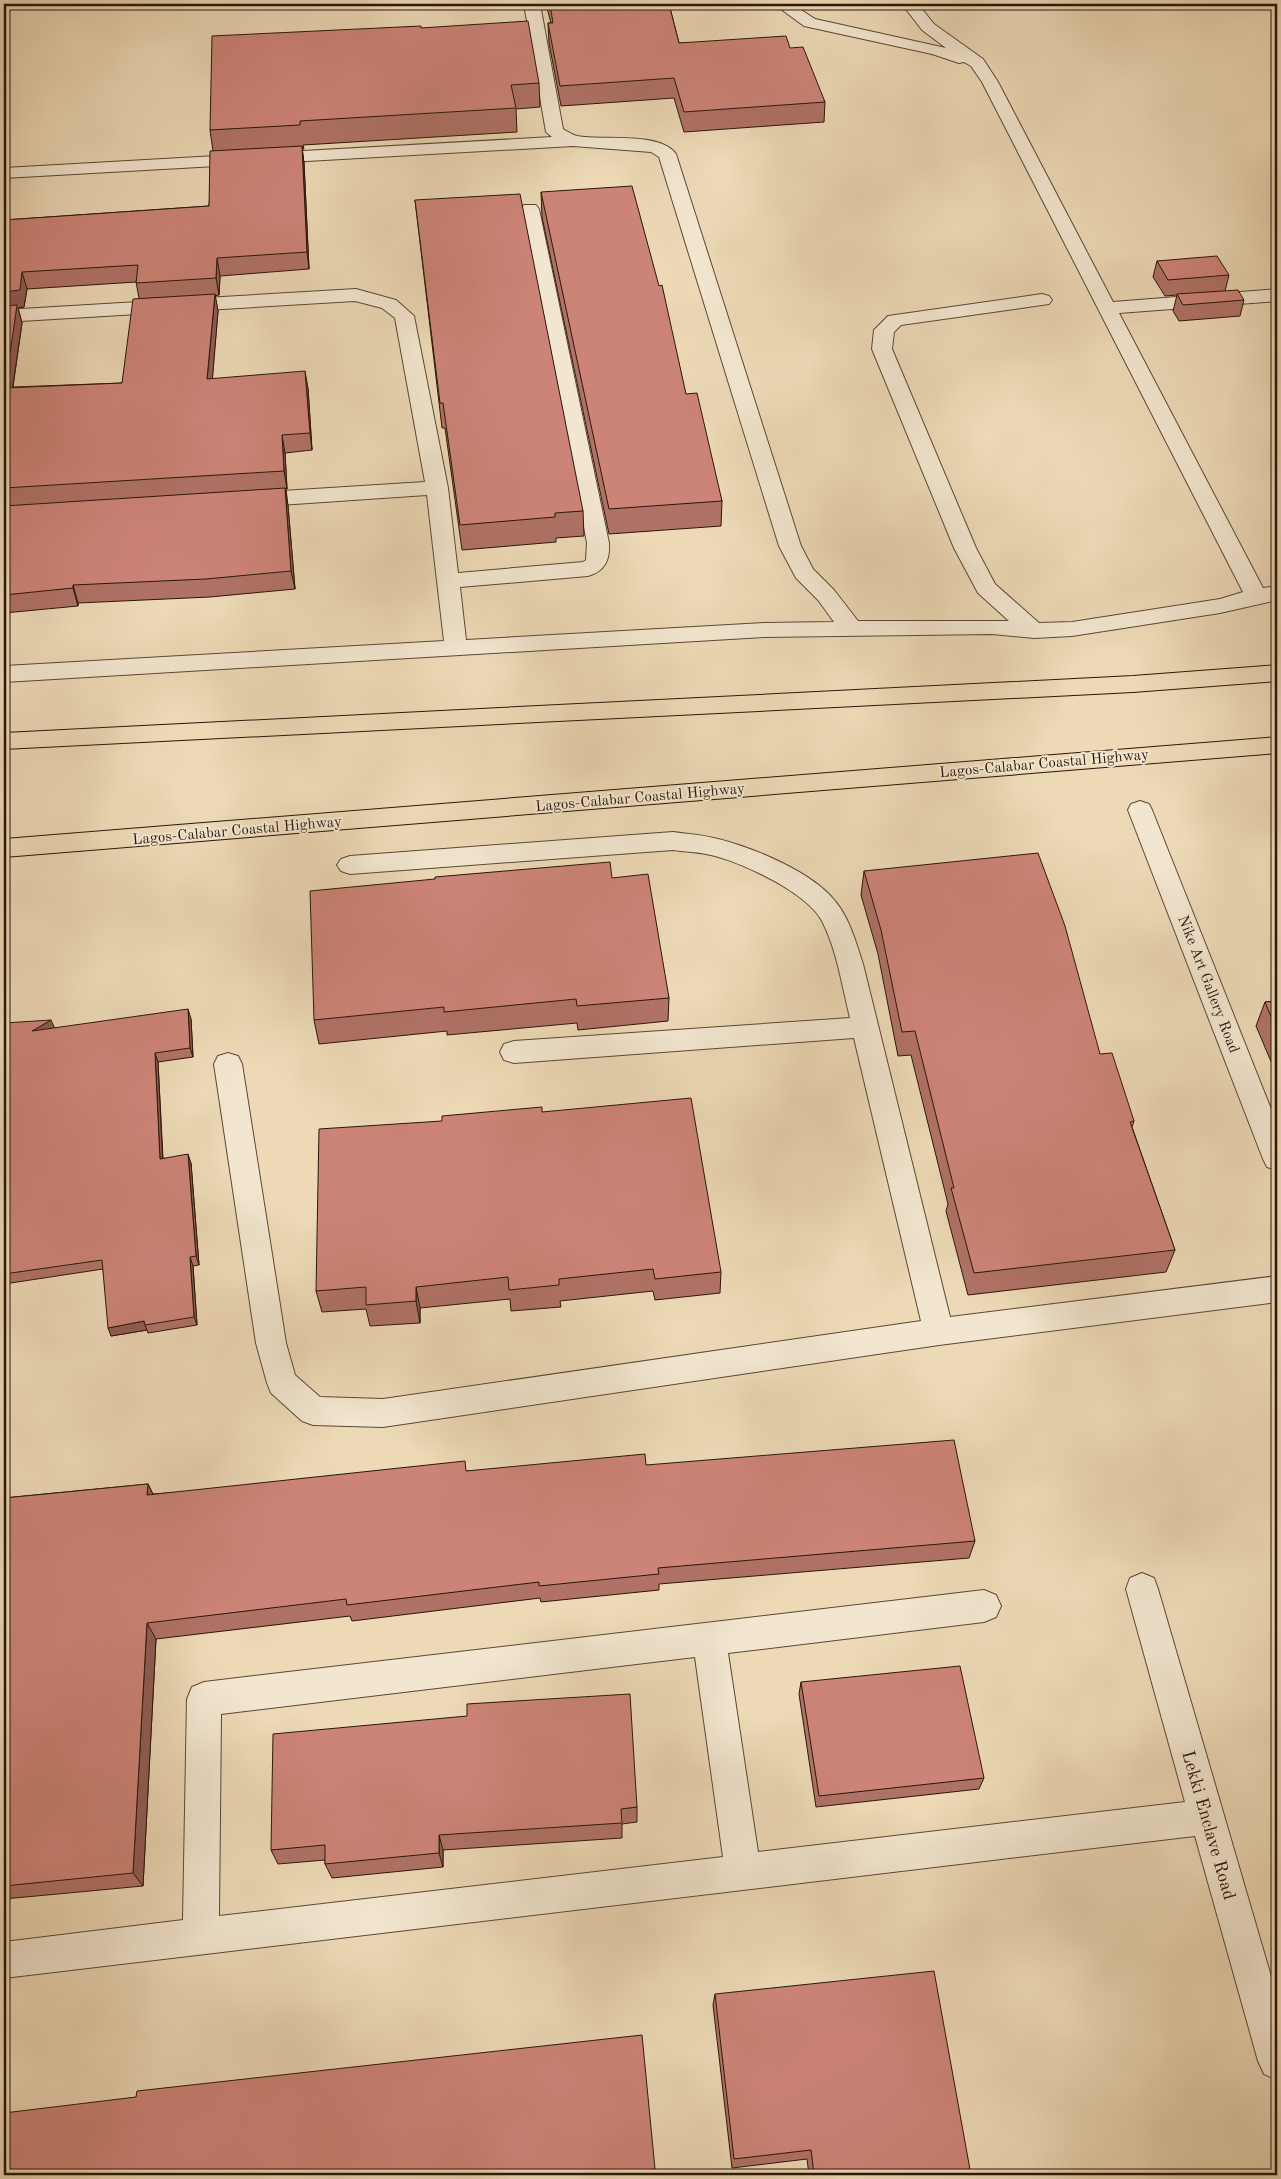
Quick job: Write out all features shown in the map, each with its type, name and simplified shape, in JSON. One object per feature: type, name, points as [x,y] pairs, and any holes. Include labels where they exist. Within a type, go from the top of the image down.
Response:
[{"type":"highway","points":[[4,741],[1133,684],[1277,673]]},
{"type":"highway","name":"Lagos-Calabar Coastal Highway","points":[[4,848],[1277,745]]},
{"type":"street","points":[[532,4],[555,132],[573,141]]},
{"type":"street","points":[[782,4],[810,23],[936,50],[977,63]]},
{"type":"street","points":[[4,674],[764,630],[992,627],[1034,631],[1072,629],[1118,624],[1220,606],[1267,594],[1108,308],[990,82],[977,63],[928,27],[910,4]]},
{"type":"street","points":[[4,173],[573,141],[641,145],[656,148],[667,154],[688,228],[790,546],[804,573],[826,595],[852,629]]},
{"type":"street","points":[[448,581],[588,569],[595,566],[599,559],[598,543],[530,209]]},
{"type":"street","points":[[4,316],[356,295],[389,304],[404,316],[437,488],[456,648]]},
{"type":"street","points":[[1108,308],[1277,295]]},
{"type":"street","points":[[1034,631],[986,588],[964,548],[882,348],[884,330],[896,320],[1042,300]]},
{"type":"street","points":[[230,501],[437,488]]},
{"type":"street","name":"Nike Art Gallery Road","points":[[1140,810],[1277,1159]]},
{"type":"street","points":[[350,865],[673,841],[718,847],[744,857],[804,888],[822,902],[837,928],[850,964],[939,1332]]},
{"type":"street","points":[[514,1052],[864,1027]]},
{"type":"street","points":[[228,1064],[271,1343],[282,1383],[313,1411],[383,1412],[939,1332],[1277,1289]]},
{"type":"street","name":"Lekki Enclave Road","points":[[1142,1589],[1277,2061]]},
{"type":"street","points":[[201,1936],[204,1699],[984,1606]]},
{"type":"street","points":[[709,1639],[743,1872]]},
{"type":"street","points":[[4,1960],[1206,1817]]},
{"type":"building","points":[[550,4],[669,4],[679,43],[786,36],[790,48],[803,47],[825,102],[684,112],[674,78],[560,86],[548,23],[553,23]]},
{"type":"building","points":[[528,21],[539,83],[511,85],[516,108],[300,121],[300,125],[210,130],[212,36],[421,26],[421,28]]},
{"type":"building","points":[[302,146],[307,252],[217,258],[216,278],[136,283],[138,265],[22,272],[20,290],[4,292],[4,220],[209,206],[210,151]]},
{"type":"building","points":[[632,186],[659,286],[662,285],[686,394],[697,393],[722,501],[609,509],[541,192]]},
{"type":"building","points":[[520,194],[583,511],[555,513],[555,517],[460,525],[443,403],[440,403],[415,200]]},
{"type":"building","points":[[1217,256],[1229,275],[1168,280],[1157,261]]},
{"type":"building","points":[[1238,290],[1244,300],[1183,305],[1177,294]]},
{"type":"building","points":[[215,294],[207,379],[305,371],[310,433],[282,435],[284,471],[4,488],[4,306],[17,305],[5,388],[122,383],[133,299]]},
{"type":"building","points":[[285,488],[291,571],[206,579],[73,585],[73,588],[4,595],[4,506]]},
{"type":"building","points":[[1038,853],[1065,926],[1100,1054],[1112,1053],[1134,1121],[1130,1122],[1175,1250],[974,1273],[951,1188],[954,1188],[915,1031],[902,1032],[881,930],[864,871]]},
{"type":"building","points":[[610,862],[612,878],[648,874],[669,998],[577,1006],[576,999],[444,1012],[444,1007],[314,1020],[310,891],[435,879],[435,877]]},
{"type":"building","points":[[1277,1001],[1277,1031],[1265,1002]]},
{"type":"building","points":[[188,1009],[190,1048],[155,1053],[160,1159],[188,1154],[196,1256],[190,1257],[194,1317],[145,1325],[144,1321],[108,1328],[102,1260],[4,1274],[4,1023],[51,1020],[32,1031]]},
{"type":"building","points":[[691,1098],[721,1272],[655,1279],[653,1269],[559,1279],[559,1285],[509,1290],[508,1277],[416,1287],[416,1301],[366,1305],[366,1287],[316,1291],[319,1129],[442,1121],[442,1116],[542,1107],[542,1112]]},
{"type":"building","points":[[954,1440],[975,1541],[658,1568],[659,1574],[539,1586],[539,1582],[347,1605],[346,1599],[147,1623],[133,1873],[4,1886],[4,1498],[148,1484],[147,1495],[465,1461],[466,1471],[645,1454],[646,1465]]},
{"type":"building","points":[[960,1666],[984,1778],[819,1796],[801,1682]]},
{"type":"building","points":[[630,1694],[637,1807],[621,1809],[622,1823],[439,1835],[439,1853],[325,1864],[325,1845],[271,1850],[273,1734],[467,1716],[467,1704]]},
{"type":"building","points":[[934,1971],[971,2175],[814,2175],[811,2150],[734,2159],[715,1994]]},
{"type":"building","points":[[642,2035],[655,2169],[601,2175],[4,2175],[4,2113],[136,2097],[137,2091]]}]
